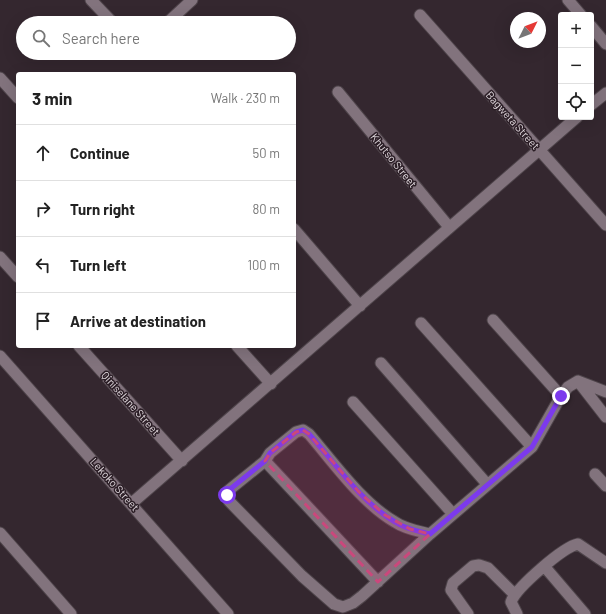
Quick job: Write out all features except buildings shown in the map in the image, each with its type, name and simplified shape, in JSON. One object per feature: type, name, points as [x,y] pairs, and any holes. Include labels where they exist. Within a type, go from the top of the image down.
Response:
[{"type":"street","points":[[91,0],[106,16]]},
{"type":"street","points":[[175,16],[192,0]]},
{"type":"street","points":[[568,0],[578,12]]},
{"type":"street","name":"Bagweta Street","points":[[420,15],[606,225]]},
{"type":"street","points":[[594,30],[606,44]]},
{"type":"street","points":[[0,78],[16,96]]},
{"type":"street","name":"Khutso Street","points":[[338,92],[449,227]]},
{"type":"street","points":[[594,102],[606,92]]},
{"type":"street","points":[[132,503],[574,120]]},
{"type":"street","points":[[296,231],[360,306]]},
{"type":"street","points":[[0,257],[16,275]]},
{"type":"street","points":[[493,320],[561,396]]},
{"type":"street","points":[[421,323],[532,447]]},
{"type":"street","name":"Qiniselane Street","points":[[81,348],[182,461]]},
{"type":"street","points":[[239,348],[271,384]]},
{"type":"street","name":"Lekoko Street","points":[[0,356],[132,503],[228,614]]},
{"type":"street","points":[[381,363],[487,484]]},
{"type":"street","points":[[430,534],[410,529],[396,523],[385,515],[360,492],[309,434],[303,430],[296,432],[270,453],[265,461],[229,490],[227,495],[229,502],[302,576],[334,604],[343,607],[353,603],[378,582],[487,484],[532,447],[561,396],[568,387],[578,381]]},
{"type":"street","points":[[578,381],[606,392]]},
{"type":"street","points":[[578,381],[606,416]]},
{"type":"street","points":[[353,402],[453,514]]},
{"type":"street","points":[[265,461],[378,582]]},
{"type":"street","points":[[595,474],[606,486]]},
{"type":"street","points":[[0,533],[71,614]]},
{"type":"street","points":[[517,614],[511,602],[514,594],[544,566],[571,546],[578,544],[600,557],[606,563]]},
{"type":"street","points":[[468,614],[451,590],[454,583],[473,566],[479,565],[488,568],[514,594]]},
{"type":"street","points":[[544,566],[585,614]]},
{"type":"highlighted area","points":[[303,430],[309,434],[359,492],[385,515],[410,529],[430,534],[378,582],[265,461],[270,453],[296,432]]},
{"type":"route","points":[[227,495],[229,490],[265,461],[270,453],[296,432],[303,430],[309,434],[360,492],[385,515],[396,523],[410,529],[430,534],[532,447],[561,396]]}]
